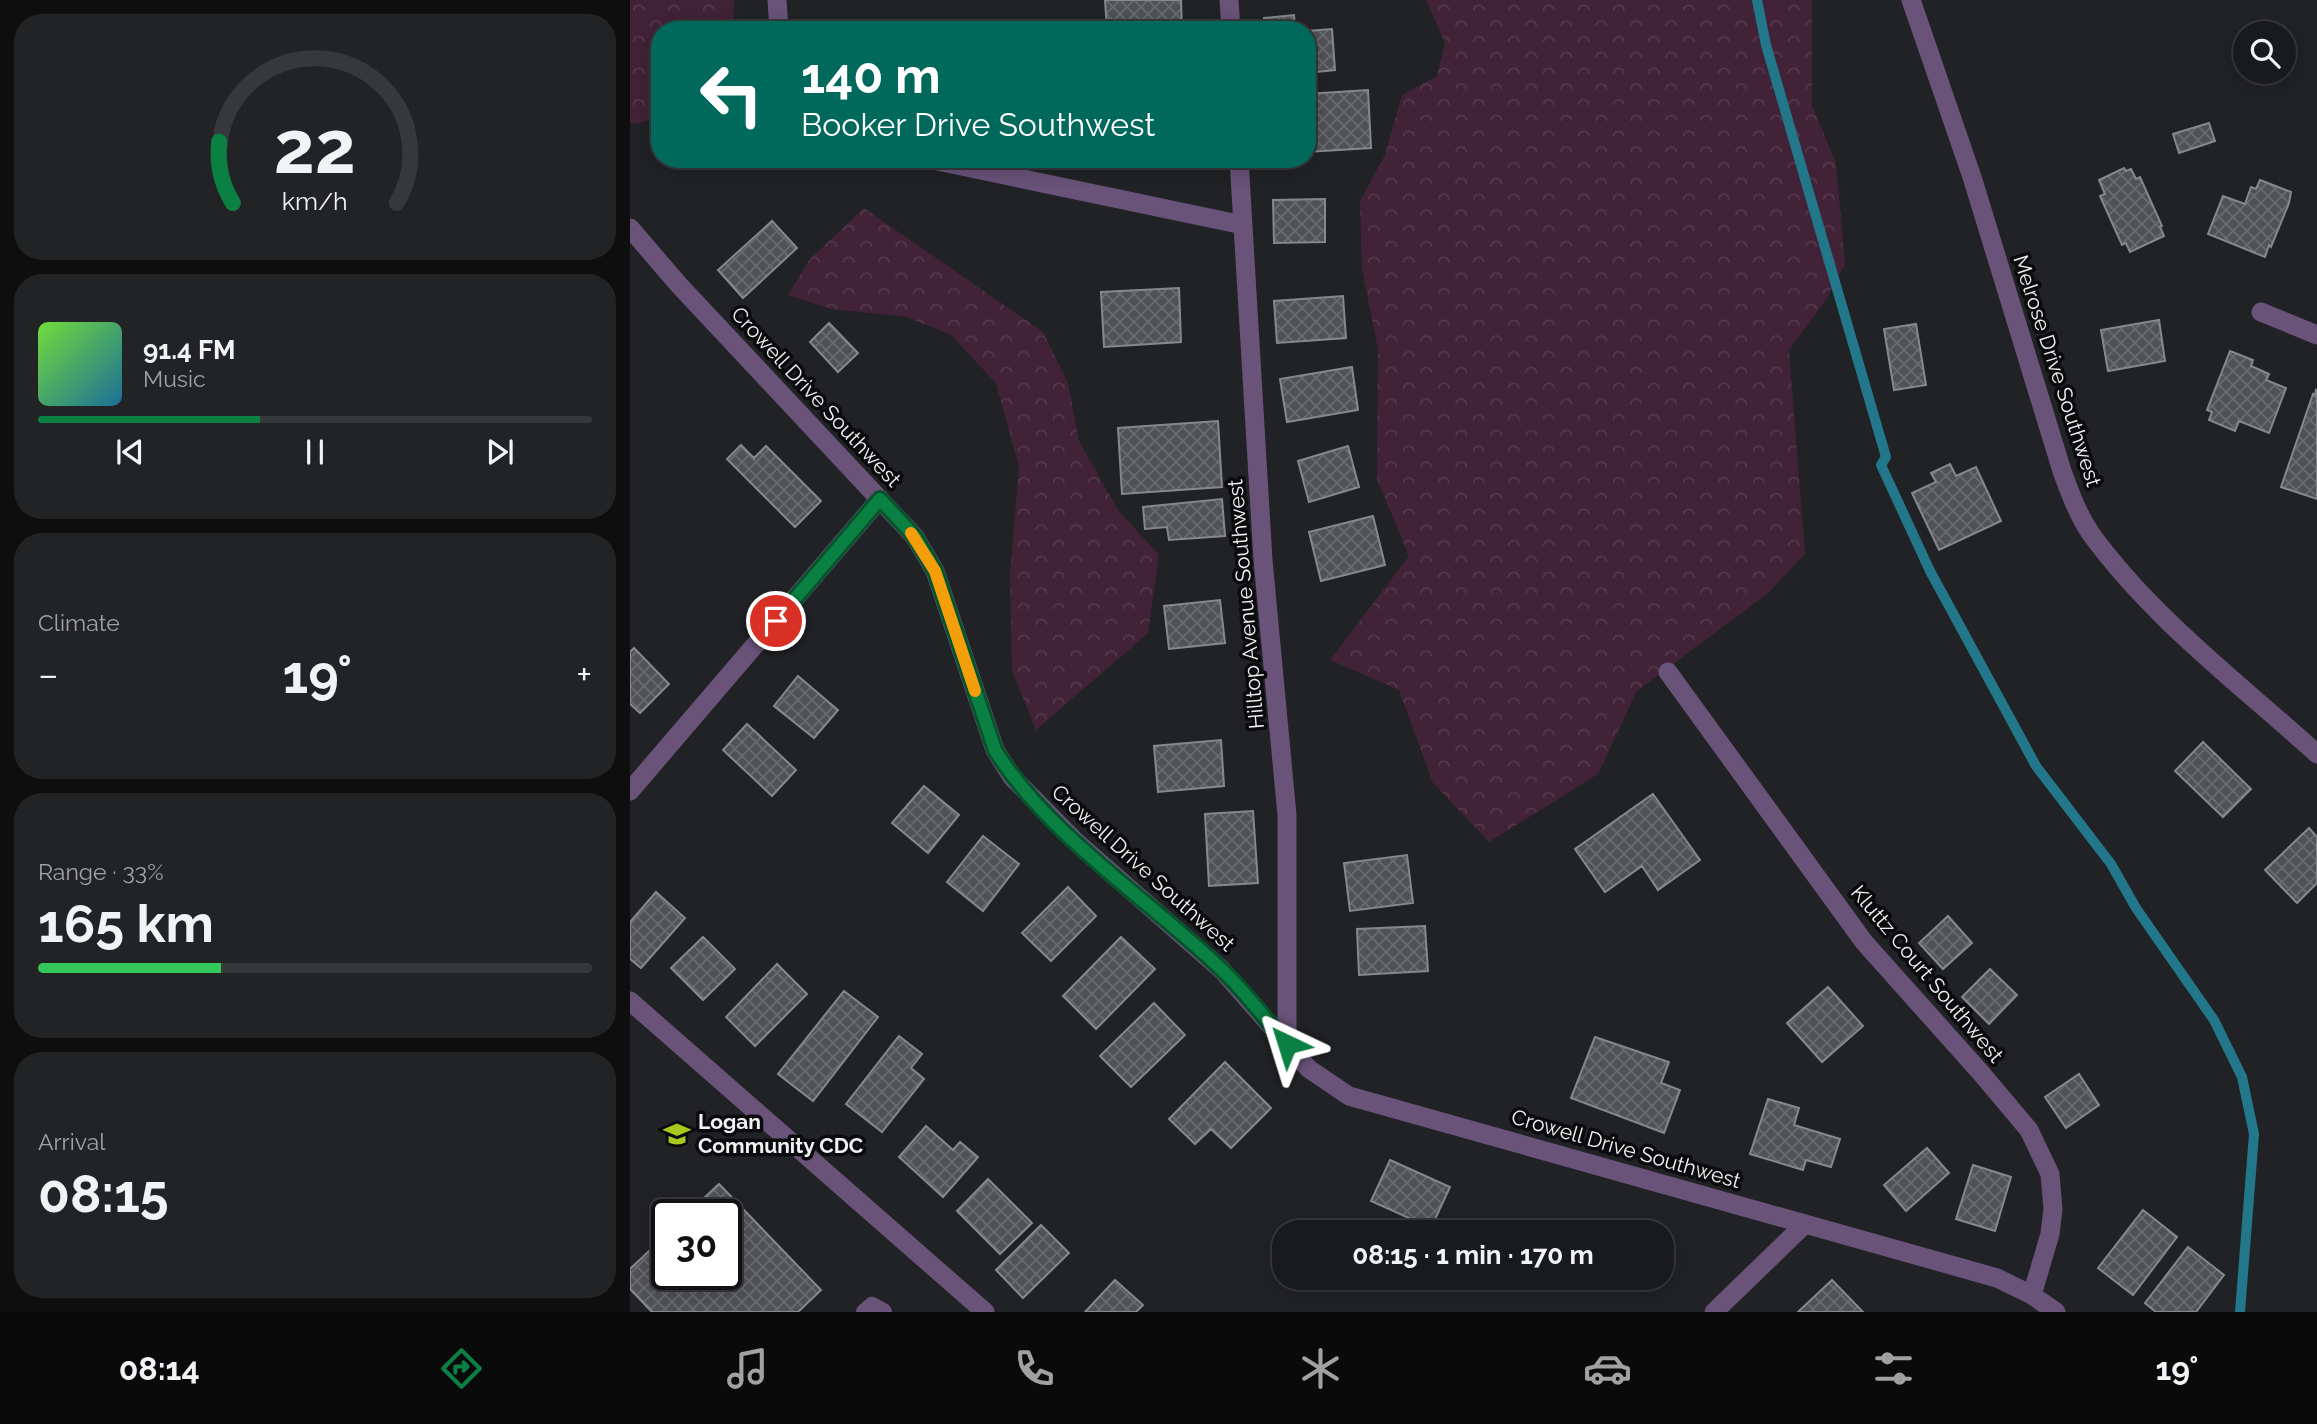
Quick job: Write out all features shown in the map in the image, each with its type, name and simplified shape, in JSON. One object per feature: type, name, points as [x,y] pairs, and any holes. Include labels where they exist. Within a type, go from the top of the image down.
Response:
[{"type":"street","points":[[777,0],[778,21]]},
{"type":"street","points":[[1229,0],[1230,21]]},
{"type":"street","name":"Melrose Drive Southwest","points":[[1911,0],[1972,177],[2062,471],[2077,510],[2091,533],[2153,607],[2317,754]]},
{"type":"street","points":[[971,168],[1243,225]]},
{"type":"street","name":"Hilltop Avenue Southwest","points":[[1240,168],[1263,560],[1287,815],[1287,1044]]},
{"type":"street","name":"Crowell Drive Southwest","points":[[630,228],[679,285],[915,537],[935,571],[995,750],[1012,777],[1076,842],[1222,970],[1309,1069],[1349,1096],[1997,1278],[2032,1295],[2056,1312]]},
{"type":"street","points":[[2262,312],[2317,335]]},
{"type":"street","points":[[630,791],[880,499]]},
{"type":"street","name":"Kluttz Court Southwest","points":[[1668,672],[1864,942],[2029,1130],[2050,1174],[2053,1209],[2032,1295]]},
{"type":"street","points":[[630,1001],[985,1312]]},
{"type":"street","points":[[1714,1312],[1805,1224]]},
{"type":"lane","points":[[865,1312],[872,1306],[883,1312]]},
{"type":"green space","points":[[630,0],[734,0],[733,21],[651,21],[651,120],[636,124],[630,122]]},
{"type":"green space","points":[[1426,0],[1812,0],[1812,105],[1836,163],[1845,264],[1824,303],[1789,350],[1805,554],[1766,595],[1637,691],[1598,774],[1489,842],[1433,783],[1399,690],[1330,660],[1409,556],[1377,479],[1378,349],[1362,270],[1360,201],[1385,155],[1402,95],[1437,76],[1445,43]]},
{"type":"green space","points":[[864,208],[1043,332],[1068,383],[1079,441],[1118,510],[1159,555],[1148,633],[1036,730],[1012,671],[1010,574],[1019,467],[996,383],[951,335],[907,317],[831,309],[788,295],[810,259]]},
{"type":"building","points":[[1105,0],[1181,0],[1182,21],[1106,21]]},
{"type":"building","points":[[1294,15],[1294,21],[1264,21],[1264,18]]},
{"type":"building","points":[[1332,29],[1335,70],[1316,72],[1316,30]]},
{"type":"building","points":[[1368,90],[1371,148],[1316,151],[1316,93]]},
{"type":"building","points":[[2209,123],[2215,141],[2179,153],[2173,134]]},
{"type":"building","points":[[2124,168],[2126,171],[2131,169],[2136,179],[2140,177],[2164,236],[2130,252],[2126,243],[2122,245],[2100,196],[2105,194],[2099,180]]},
{"type":"building","points":[[2260,180],[2291,192],[2289,203],[2265,257],[2208,234],[2223,196],[2245,204],[2251,187],[2256,189]]},
{"type":"building","points":[[1325,199],[1325,242],[1274,243],[1273,200]]},
{"type":"building","points":[[772,221],[797,248],[743,298],[718,270]]},
{"type":"building","points":[[1179,288],[1181,342],[1104,347],[1101,292]]},
{"type":"building","points":[[1343,296],[1346,338],[1277,343],[1274,301]]},
{"type":"building","points":[[2159,320],[2165,361],[2108,371],[2101,330]]},
{"type":"building","points":[[829,323],[858,353],[838,372],[810,342]]},
{"type":"building","points":[[1916,324],[1926,385],[1894,390],[1884,329]]},
{"type":"building","points":[[2230,351],[2253,360],[2251,366],[2269,374],[2266,380],[2286,388],[2269,433],[2239,421],[2235,431],[2209,420],[2212,412],[2207,410]]},
{"type":"building","points":[[1352,367],[1358,410],[1287,422],[1280,379]]},
{"type":"building","points":[[2317,391],[2317,499],[2281,487]]},
{"type":"building","points":[[1218,421],[1222,487],[1122,494],[1118,428]]},
{"type":"building","points":[[741,445],[754,458],[766,446],[821,501],[795,527],[727,459]]},
{"type":"building","points":[[1348,446],[1359,487],[1309,502],[1298,461]]},
{"type":"building","points":[[1950,464],[1956,476],[1976,467],[2001,521],[1939,550],[1912,493],[1936,482],[1931,473]]},
{"type":"building","points":[[1222,499],[1225,536],[1169,540],[1167,527],[1145,529],[1143,507]]},
{"type":"building","points":[[1373,516],[1385,565],[1321,581],[1309,532]]},
{"type":"building","points":[[1220,600],[1225,643],[1169,649],[1164,606]]},
{"type":"building","points":[[634,648],[669,684],[640,713],[630,704],[630,652]]},
{"type":"building","points":[[798,676],[838,710],[814,738],[774,706]]},
{"type":"building","points":[[747,724],[796,770],[772,796],[723,750]]},
{"type":"building","points":[[1221,740],[1224,786],[1158,792],[1154,746]]},
{"type":"building","points":[[2203,742],[2251,789],[2223,817],[2175,771]]},
{"type":"building","points":[[924,786],[959,815],[928,853],[892,823]]},
{"type":"building","points":[[1653,794],[1700,860],[1658,890],[1642,866],[1605,892],[1575,849]]},
{"type":"building","points":[[1253,811],[1258,883],[1209,886],[1205,814]]},
{"type":"building","points":[[2309,828],[2317,837],[2317,883],[2297,903],[2265,870]]},
{"type":"building","points":[[983,836],[1019,864],[983,911],[947,882]]},
{"type":"building","points":[[1407,855],[1413,903],[1350,911],[1344,863]]},
{"type":"building","points":[[1068,887],[1096,916],[1051,961],[1022,933]]},
{"type":"building","points":[[656,892],[685,918],[641,968],[630,959],[630,922]]},
{"type":"building","points":[[1948,916],[1972,943],[1943,969],[1919,943]]},
{"type":"building","points":[[1425,926],[1428,971],[1359,975],[1357,929]]},
{"type":"building","points":[[703,937],[735,969],[703,1000],[671,968]]},
{"type":"building","points":[[1121,937],[1155,969],[1096,1029],[1063,996]]},
{"type":"building","points":[[777,964],[807,994],[755,1046],[726,1017]]},
{"type":"building","points":[[1990,969],[2017,995],[1989,1024],[1962,997]]},
{"type":"building","points":[[1828,987],[1863,1026],[1822,1062],[1787,1023]]},
{"type":"building","points":[[844,991],[878,1017],[813,1101],[778,1074]]},
{"type":"building","points":[[1154,1003],[1185,1035],[1131,1087],[1100,1056]]},
{"type":"building","points":[[899,1036],[922,1054],[911,1068],[924,1079],[882,1132],[846,1104]]},
{"type":"building","points":[[1595,1037],[1669,1062],[1661,1083],[1680,1090],[1664,1133],[1571,1098]]},
{"type":"building","points":[[1225,1062],[1271,1108],[1231,1148],[1211,1129],[1195,1144],[1169,1119]]},
{"type":"building","points":[[2079,1074],[2099,1105],[2066,1128],[2045,1097]]},
{"type":"building","points":[[1768,1099],[1799,1108],[1794,1125],[1840,1139],[1831,1167],[1806,1160],[1803,1170],[1750,1154]]},
{"type":"building","points":[[926,1126],[953,1150],[960,1142],[978,1157],[943,1197],[899,1157]]},
{"type":"building","points":[[1927,1148],[1949,1173],[1906,1211],[1884,1185]]},
{"type":"building","points":[[1390,1160],[1450,1187],[1435,1220],[1413,1220],[1371,1201]]},
{"type":"building","points":[[1973,1165],[2011,1177],[1995,1231],[1956,1219]]},
{"type":"building","points":[[988,1179],[1032,1223],[1000,1254],[957,1211]]},
{"type":"building","points":[[719,1184],[733,1199],[703,1199]]},
{"type":"building","points":[[742,1208],[821,1290],[798,1312],[652,1312],[630,1289],[630,1269],[651,1249],[651,1290],[742,1290]]},
{"type":"building","points":[[2143,1210],[2177,1237],[2133,1295],[2098,1268]]},
{"type":"building","points":[[1041,1225],[1069,1253],[1023,1298],[996,1270]]},
{"type":"building","points":[[2188,1247],[2224,1275],[2196,1312],[2156,1312],[2145,1303]]},
{"type":"building","points":[[1115,1280],[1143,1305],[1136,1312],[1085,1312]]},
{"type":"building","points":[[1832,1280],[1863,1312],[1798,1312]]},
{"type":"waterway","points":[[1757,0],[1766,45],[1886,457],[1881,465],[1930,571],[2036,766],[2111,864],[2136,908],[2214,1020],[2242,1077],[2254,1134],[2240,1312]]},
{"type":"slow traffic","points":[[911,533],[935,571],[975,691]]},
{"type":"place","name":"Logan Community CDC","points":[[677,1134]]},
{"type":"route","points":[[776,621],[880,499],[915,537],[935,571],[995,750],[1012,777],[1076,842],[1222,970],[1287,1044]]}]
